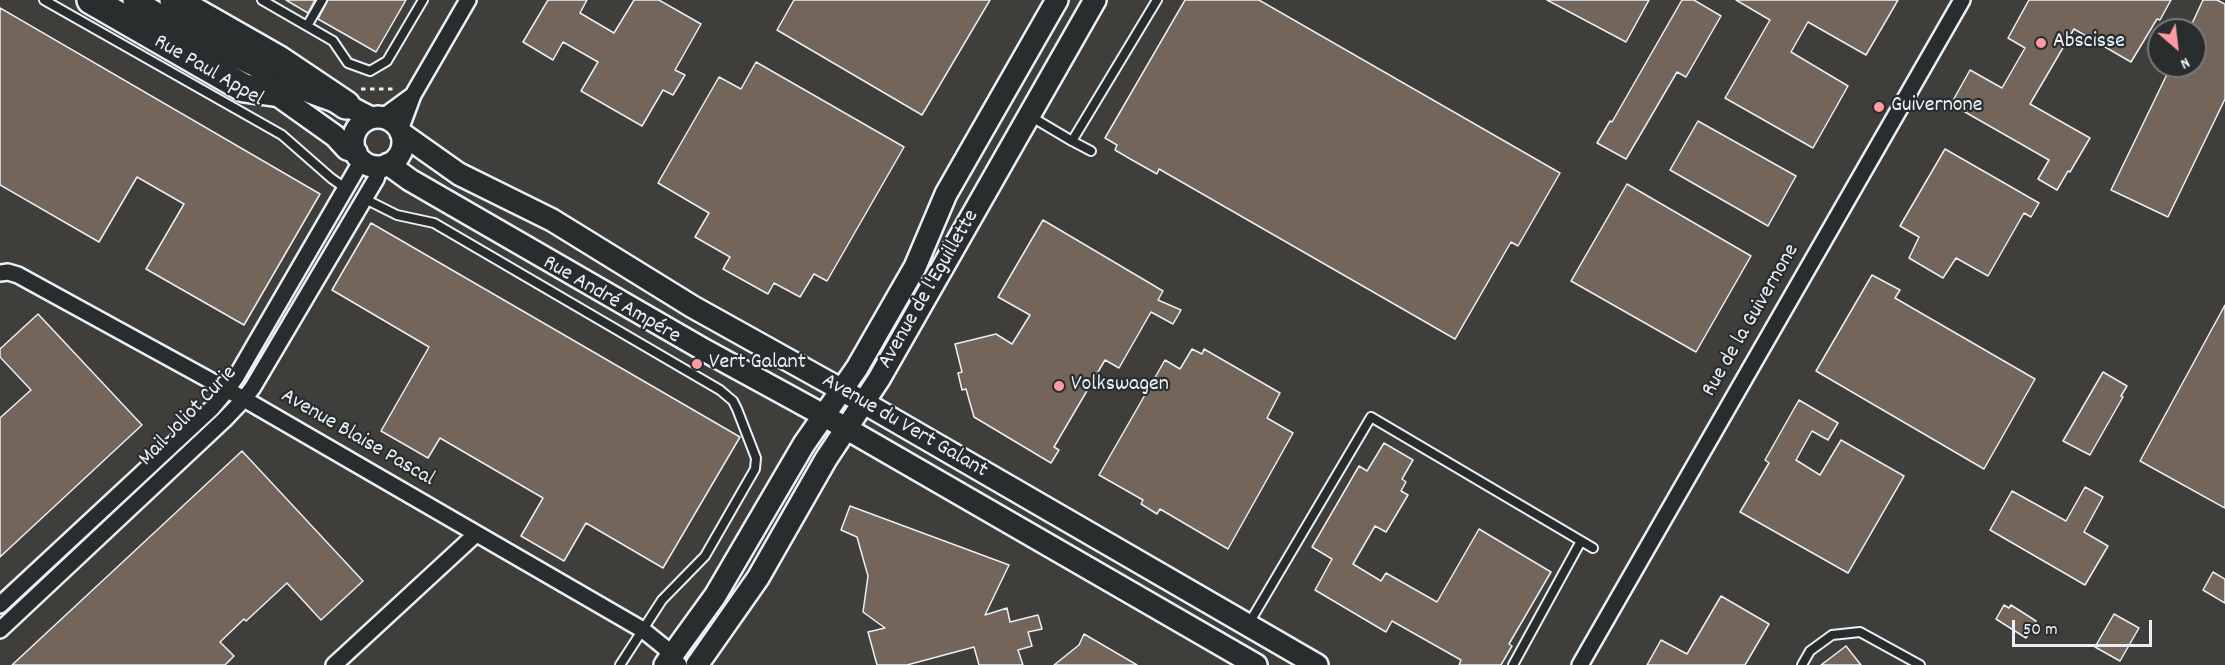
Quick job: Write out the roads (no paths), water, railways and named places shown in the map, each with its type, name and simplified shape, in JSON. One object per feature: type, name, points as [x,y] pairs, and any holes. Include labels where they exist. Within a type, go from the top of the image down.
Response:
[{"type":"highway","points":[[91,0],[244,88],[273,92]]},
{"type":"highway","points":[[174,0],[279,60],[346,105]]},
{"type":"street","points":[[134,0],[196,37],[310,92],[377,118],[392,121],[401,131]]},
{"type":"street","points":[[412,95],[377,118],[363,122],[356,132],[354,144],[371,161],[398,157],[403,142],[401,131],[412,95],[468,0]]},
{"type":"street","name":"Avenue de l'Eguillette","points":[[672,662],[715,596],[823,415],[842,390],[915,267],[946,194],[1057,0]]},
{"type":"street","name":"Avenue de l'Eguillette","points":[[697,665],[758,578],[846,429],[864,403],[1095,0]]},
{"type":"street","name":"Rue de la Guivernone","points":[[1581,665],[1962,0]]},
{"type":"street","name":"Avenue du Vert Galant","points":[[196,37],[334,136],[347,149],[410,180],[1256,665]]},
{"type":"street","name":"Avenue du Vert Galant","points":[[401,131],[459,174],[552,220],[693,307],[842,390],[1317,665]]},
{"type":"street","name":"Mail Joliot Curie","points":[[0,605],[212,408],[236,377],[345,188],[371,161]]},
{"type":"street","name":"Mail Joliot Curie","points":[[0,630],[244,399],[376,179],[371,161]]},
{"type":"street","name":"Rue André Ampére","points":[[345,188],[363,198]]},
{"type":"street","name":"Avenue Blaise Pascal","points":[[0,273],[8,272],[18,275],[244,399],[643,630],[672,662]]},
{"type":"street","points":[[334,665],[476,534]]},
{"type":"lane","name":"Rue Paul Appel","points":[[44,0],[282,135],[345,188]]},
{"type":"lane","points":[[262,0],[333,41],[348,63],[370,71],[387,61],[423,0]]},
{"type":"lane","points":[[307,26],[322,0]]},
{"type":"lane","points":[[1072,141],[1157,0]]},
{"type":"lane","points":[[1029,116],[1091,151]]},
{"type":"lane","name":"Rue André Ampére","points":[[363,198],[397,214],[434,223],[720,390],[733,401],[756,458],[755,469],[705,556],[663,600],[620,665]]},
{"type":"lane","points":[[1248,625],[1371,417],[1593,548]]},
{"type":"lane","points":[[1513,665],[1581,541]]},
{"type":"lane","points":[[1802,665],[1810,651],[1832,634],[1860,632],[1920,665]]},
{"type":"place","name":"Abscisse","points":[[2041,43]]},
{"type":"place","name":"Guivernone","points":[[1879,107]]},
{"type":"place","name":"Vert Galant","points":[[697,364]]},
{"type":"place","name":"Volkswagen","points":[[1059,386]]}]
